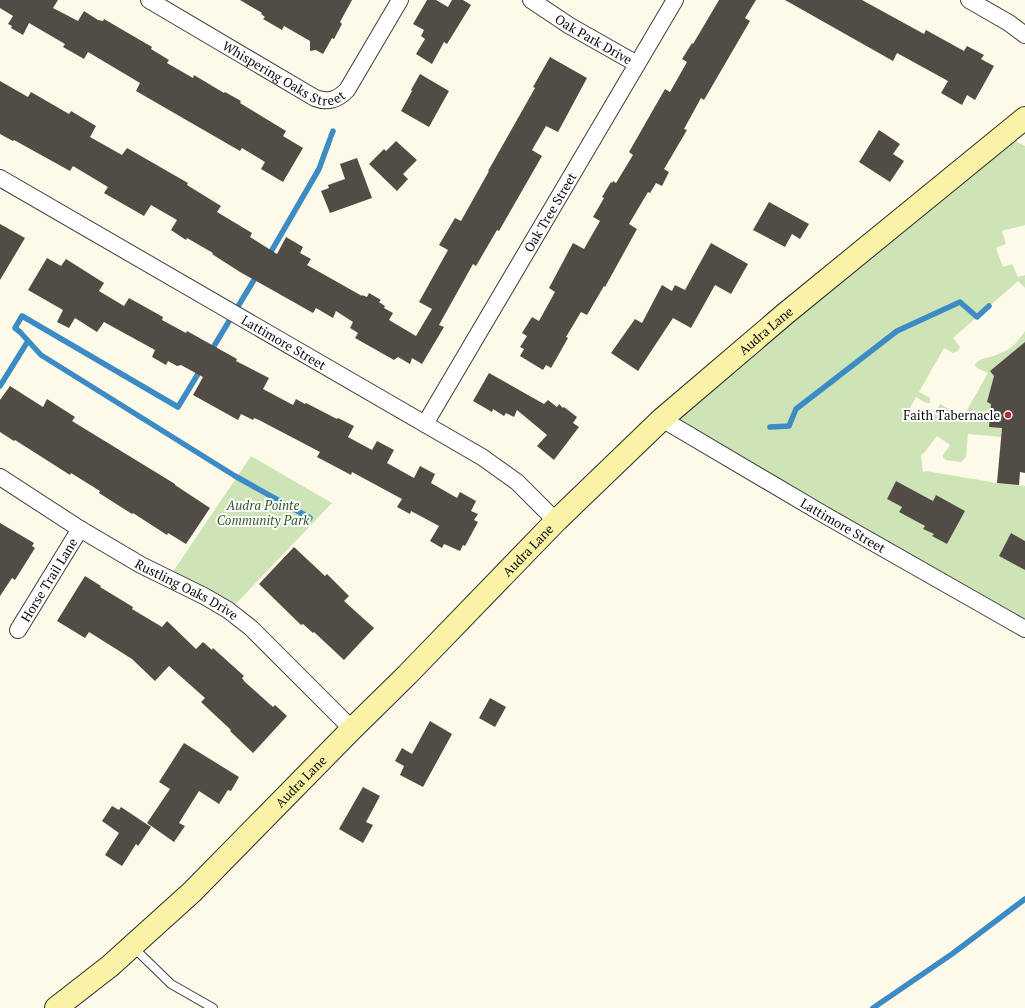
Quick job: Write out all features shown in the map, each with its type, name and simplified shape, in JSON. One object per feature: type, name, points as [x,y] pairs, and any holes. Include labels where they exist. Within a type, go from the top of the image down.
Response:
[{"type":"street","name":"Whispering Oaks Street","points":[[149,0],[314,98],[327,101],[339,98],[348,90],[400,0]]},
{"type":"street","name":"Oak Park Drive","points":[[531,0],[570,26],[637,64]]},
{"type":"street","name":"Oak Tree Street","points":[[425,424],[675,0]]},
{"type":"street","points":[[969,0],[1009,23],[1025,35]]},
{"type":"street","name":"Audra Lane","points":[[56,1008],[133,946],[221,864],[556,521],[662,419],[785,314],[1025,118]]},
{"type":"street","name":"Lattimore Street","points":[[0,178],[482,457],[517,482],[556,521]]},
{"type":"street","name":"Lattimore Street","points":[[662,419],[823,514],[1025,629]]},
{"type":"street","name":"Rustling Oaks Drive","points":[[0,477],[80,529],[156,573],[204,596],[228,610],[250,628],[352,729]]},
{"type":"street","name":"Horse Trail Lane","points":[[18,630],[80,529]]},
{"type":"lane","points":[[133,946],[171,984],[213,1008]]},
{"type":"green space","points":[[1005,135],[1025,146],[1025,225],[1002,231],[1006,244],[996,248],[1003,267],[1012,264],[1018,277],[1025,275],[1025,288],[1018,281],[953,338],[960,347],[958,351],[953,353],[944,348],[919,392],[930,398],[930,403],[926,403],[916,397],[909,410],[930,422],[940,404],[963,417],[988,373],[977,368],[975,365],[976,363],[1010,348],[1018,341],[1025,331],[1025,342],[990,371],[994,376],[991,404],[1002,428],[1001,437],[968,434],[966,457],[961,462],[946,460],[943,458],[943,455],[950,445],[937,436],[921,455],[923,472],[926,471],[997,483],[1025,486],[1025,541],[1011,533],[999,556],[1025,570],[1025,629],[662,419]],"holes":[[[896,481],[933,501],[936,495],[965,511],[947,544],[933,536],[934,534],[923,529],[925,526],[899,512],[902,507],[887,499]]]},
{"type":"green space","name":"Audra Pointe Community Park","points":[[251,456],[332,503],[229,611],[168,579]]},
{"type":"building","points":[[0,0],[58,0],[53,8],[78,21],[84,11],[98,20],[103,21],[104,19],[152,47],[151,49],[169,60],[167,63],[193,78],[194,75],[224,93],[225,92],[241,101],[240,103],[286,131],[283,136],[303,148],[283,182],[261,169],[265,162],[242,148],[240,151],[136,91],[140,83],[88,52],[84,59],[63,47],[65,44],[29,23],[23,35],[11,28],[12,26],[8,24],[13,16],[0,8]]},
{"type":"building","points":[[240,0],[352,0],[340,22],[342,24],[334,39],[332,38],[323,54],[316,50],[310,51],[310,41],[284,26],[282,30],[263,19],[265,17],[261,14],[262,13]]},
{"type":"building","points":[[427,0],[436,0],[448,7],[452,0],[463,0],[471,5],[447,44],[444,42],[432,64],[416,54],[425,39],[421,36],[424,30],[413,24]]},
{"type":"building","points":[[719,0],[756,0],[745,18],[750,21],[704,100],[701,98],[684,129],[687,130],[664,169],[669,172],[662,186],[656,183],[650,193],[648,192],[629,224],[637,229],[605,287],[604,286],[587,315],[581,312],[566,337],[568,338],[551,368],[546,365],[543,370],[520,356],[524,349],[520,347],[527,336],[522,333],[532,317],[539,321],[555,292],[549,288],[573,243],[584,249],[600,221],[593,217],[604,198],[602,197],[611,182],[612,183],[613,181],[616,183],[633,155],[629,152],[665,89],[670,92],[687,62],[682,59],[692,43],[693,44]]},
{"type":"building","points":[[785,0],[862,0],[924,34],[926,30],[964,51],[967,46],[984,55],[981,59],[994,66],[975,100],[967,95],[962,105],[941,93],[948,81],[897,53],[893,61]]},
{"type":"building","points":[[550,57],[587,78],[558,132],[546,126],[532,150],[542,156],[499,231],[497,230],[476,266],[473,264],[439,325],[444,327],[422,364],[412,358],[410,364],[398,357],[394,360],[355,338],[358,333],[350,328],[353,322],[336,311],[333,318],[316,308],[313,313],[240,272],[212,254],[213,253],[187,238],[186,240],[171,230],[177,220],[151,205],[144,216],[104,193],[108,187],[73,166],[70,171],[14,140],[13,141],[0,134],[0,81],[28,97],[31,92],[69,114],[71,111],[96,126],[90,137],[122,155],[127,148],[188,183],[187,185],[221,206],[217,212],[252,233],[250,237],[277,254],[286,237],[303,247],[300,253],[311,259],[307,265],[362,296],[367,297],[369,293],[381,300],[379,302],[385,306],[384,308],[393,313],[389,320],[416,336],[432,309],[419,302],[448,250],[439,245],[455,218],[461,221],[535,88],[533,87]]},
{"type":"building","points":[[420,74],[449,91],[429,127],[401,111]]},
{"type":"building","points":[[879,130],[900,144],[893,154],[904,161],[890,182],[859,162]]},
{"type":"building","points":[[396,141],[417,160],[403,174],[408,179],[397,191],[369,164],[384,149],[386,151]]},
{"type":"building","points":[[357,158],[372,198],[330,213],[321,191],[329,188],[328,185],[345,179],[340,164]]},
{"type":"building","points":[[769,202],[809,224],[800,239],[792,234],[785,247],[753,230]]},
{"type":"building","points":[[0,224],[25,238],[0,280]]},
{"type":"building","points":[[711,243],[748,264],[731,294],[715,285],[691,328],[673,318],[638,371],[611,353],[635,319],[642,323],[662,285],[672,291],[675,285],[685,290]]},
{"type":"building","points":[[47,258],[61,266],[66,259],[104,283],[99,291],[124,306],[129,298],[163,317],[162,320],[186,333],[187,331],[237,359],[236,361],[269,378],[263,389],[293,405],[296,399],[354,426],[348,437],[372,450],[377,441],[394,450],[387,463],[414,478],[420,466],[435,474],[431,483],[457,498],[460,492],[476,501],[471,511],[478,514],[474,520],[478,522],[465,546],[463,545],[460,551],[444,544],[442,548],[430,541],[439,526],[411,511],[410,514],[397,507],[402,499],[352,472],[351,475],[317,457],[320,452],[259,420],[254,418],[253,420],[241,414],[238,420],[193,395],[203,377],[181,365],[177,366],[168,361],[166,365],[152,357],[155,350],[104,322],[97,332],[75,318],[69,328],[57,322],[63,310],[28,290]]},
{"type":"building","name":"Faith Tabernacle","points":[[1025,342],[1025,473],[1020,472],[1019,485],[997,483],[1002,428],[989,427],[991,404],[987,402],[994,376],[990,371]]},
{"type":"building","points":[[489,373],[544,404],[548,400],[557,407],[559,404],[577,417],[573,423],[579,427],[554,460],[537,446],[547,435],[517,410],[514,417],[506,413],[504,416],[493,409],[492,412],[473,401]]},
{"type":"building","points":[[10,386],[43,407],[47,399],[75,417],[72,421],[175,484],[210,508],[186,544],[168,533],[167,535],[133,513],[132,514],[99,493],[100,491],[71,473],[70,475],[0,432],[0,400]]},
{"type":"building","points":[[896,481],[933,501],[936,495],[965,511],[947,544],[932,536],[934,534],[923,529],[925,526],[899,512],[902,507],[887,499]]},
{"type":"building","points":[[0,523],[34,543],[32,546],[35,548],[15,580],[12,578],[0,596]]},
{"type":"building","points":[[1011,533],[1025,541],[1025,570],[999,556]]},
{"type":"building","points":[[294,547],[325,576],[327,574],[349,596],[344,601],[374,628],[344,660],[314,632],[313,633],[303,624],[301,625],[259,584]]},
{"type":"building","points":[[85,576],[133,607],[132,609],[162,627],[167,621],[196,649],[203,642],[212,650],[213,648],[244,676],[242,678],[245,682],[273,707],[275,705],[287,716],[253,753],[201,702],[205,698],[169,666],[155,681],[132,659],[89,632],[85,638],[57,621]]},
{"type":"building","points":[[490,698],[506,707],[495,727],[479,718]]},
{"type":"building","points":[[430,721],[452,734],[423,787],[400,775],[404,766],[395,761],[402,748],[412,754]]},
{"type":"building","points":[[184,743],[239,777],[231,791],[228,790],[219,804],[199,791],[179,823],[185,826],[174,842],[147,823],[170,789],[159,782]]},
{"type":"building","points":[[363,787],[380,796],[366,822],[373,825],[363,843],[339,829]]},
{"type":"building","points":[[112,806],[119,810],[121,807],[151,827],[138,846],[136,844],[122,866],[105,855],[119,833],[102,821]]},
{"type":"waterway","points":[[331,136],[333,131]]},
{"type":"waterway","points":[[268,257],[319,169],[330,139]]},
{"type":"waterway","points":[[211,351],[257,275]]},
{"type":"waterway","points":[[770,427],[789,426],[796,409],[897,331],[960,302],[977,317],[989,306]]},
{"type":"waterway","points":[[201,369],[178,407],[22,316],[15,328],[41,355],[235,476],[310,518]]},
{"type":"waterway","points":[[0,386],[28,341]]},
{"type":"waterway","points":[[873,1008],[952,954],[1025,899]]},
{"type":"place","name":"Faith Tabernacle","points":[[1008,415]]}]
